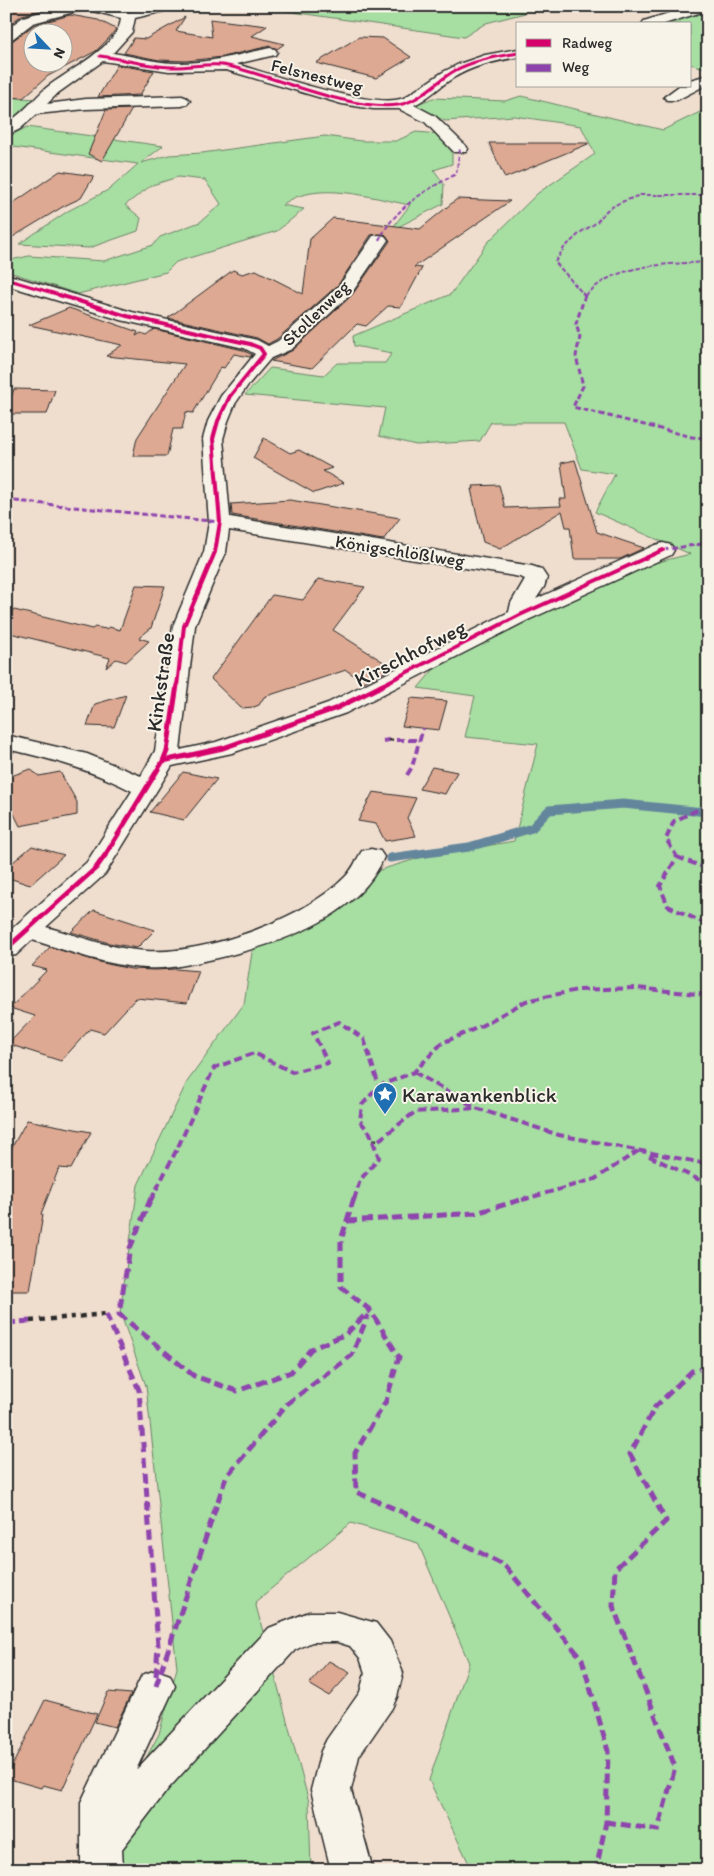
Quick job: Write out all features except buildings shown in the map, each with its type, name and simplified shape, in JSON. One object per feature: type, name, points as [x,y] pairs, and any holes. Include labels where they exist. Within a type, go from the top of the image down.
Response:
[{"type":"street","points":[[6,18],[28,20],[80,6]]},
{"type":"street","points":[[89,6],[128,16],[168,6]]},
{"type":"street","points":[[655,22],[706,6]]},
{"type":"street","points":[[6,131],[22,122],[55,89],[100,56],[123,35],[127,29],[128,16]]},
{"type":"street","points":[[6,37],[28,20]]},
{"type":"street","name":"Felsnestweg","points":[[100,56],[124,58],[170,67],[217,65],[270,52]]},
{"type":"street","points":[[402,105],[424,94],[455,71],[496,56],[516,53]]},
{"type":"street","name":"Felsnestweg","points":[[217,65],[342,99],[402,105]]},
{"type":"street","points":[[692,87],[708,79]]},
{"type":"street","points":[[672,97],[690,88]]},
{"type":"street","points":[[35,110],[86,104],[182,101]]},
{"type":"street","points":[[402,105],[430,118],[460,149]]},
{"type":"street","name":"Stollenweg","points":[[264,354],[285,345],[340,295],[379,240]]},
{"type":"street","points":[[6,278],[127,316],[250,344],[260,348],[264,354]]},
{"type":"street","name":"Kinkstraße","points":[[6,949],[96,868],[163,761],[169,742],[184,626],[215,552],[220,522],[213,439],[215,429],[225,405],[236,386],[261,361],[264,354]]},
{"type":"street","name":"Königschlößlweg","points":[[220,522],[524,571],[533,574],[536,578],[535,583],[520,604],[520,615]]},
{"type":"street","name":"Kirschhofweg","points":[[163,761],[223,748],[337,708],[520,615],[663,550]]},
{"type":"street","points":[[6,742],[43,749],[82,760],[129,778],[146,788]]},
{"type":"street","points":[[27,930],[138,960],[192,956],[290,928],[314,915],[349,889],[366,870],[371,857]]},
{"type":"street","points":[[102,1857],[154,1776],[282,1639],[309,1627],[337,1627],[363,1634],[377,1652],[384,1673],[378,1697],[341,1751],[331,1790],[352,1870]]},
{"type":"street","points":[[102,1857],[101,1802],[156,1686]]},
{"type":"path","points":[[389,740],[396,740]]},
{"type":"path","points":[[373,1140],[379,1140]]},
{"type":"path","points":[[30,1321],[106,1314]]},
{"type":"green space","points":[[251,6],[524,6],[525,13],[486,23],[464,37]]},
{"type":"green space","points":[[708,10],[708,69],[692,65],[692,22],[669,22]]},
{"type":"green space","points":[[521,96],[663,130],[702,111],[708,112],[708,1870],[472,1870],[429,1780],[469,1663],[418,1543],[351,1523],[255,1602],[309,1802],[311,1870],[122,1870],[120,1834],[130,1788],[159,1734],[177,1668],[146,1386],[120,1312],[138,1185],[187,1082],[244,1004],[253,946],[323,919],[380,870],[419,858],[514,841],[538,744],[465,737],[475,696],[418,688],[434,669],[527,619],[639,567],[690,554],[595,512],[615,474],[582,469],[564,422],[491,422],[480,441],[416,445],[379,436],[385,408],[245,395],[270,368],[324,375],[337,363],[385,363],[392,353],[354,346],[353,336],[451,294],[488,242],[538,193],[595,154],[581,126],[514,116],[445,121],[415,105],[433,98],[505,101]]},
{"type":"green space","points":[[6,97],[36,99],[18,118],[6,125]]},
{"type":"green space","points":[[27,127],[163,146],[141,163],[169,155],[202,153],[325,136],[361,141],[396,141],[416,132],[439,134],[452,150],[452,164],[434,170],[444,184],[443,204],[390,231],[410,205],[362,195],[327,192],[311,193],[296,197],[282,205],[304,209],[277,231],[176,262],[166,272],[78,294],[6,271],[6,261],[29,256],[104,261],[153,245],[160,237],[200,222],[221,204],[205,180],[178,177],[152,185],[125,205],[141,218],[138,231],[89,248],[19,244],[68,211],[110,189],[138,164],[6,146],[6,138]]},
{"type":"waterway","points":[[390,858],[469,847],[532,828],[549,810],[623,804],[694,811]]},
{"type":"waterway","points":[[698,811],[708,812]]},
{"type":"marked path","points":[[379,240],[385,228],[402,208],[433,186],[456,174],[460,149]]},
{"type":"marked path","points":[[708,195],[640,195],[619,203],[607,210],[596,223],[581,232],[564,248],[555,262],[585,295],[576,324],[580,337],[576,356],[583,386],[573,407],[692,437],[708,438]]},
{"type":"marked path","points":[[585,295],[607,279],[631,270],[656,265],[708,262]]},
{"type":"marked path","points":[[6,500],[220,522]]},
{"type":"marked path","points":[[663,550],[708,543]]},
{"type":"marked path","points":[[407,775],[412,767],[423,728]]},
{"type":"marked path","points":[[383,741],[389,740]]},
{"type":"marked path","points":[[396,740],[421,740]]},
{"type":"marked path","points":[[708,805],[674,821],[666,839],[677,857],[660,886],[668,906],[708,925]]},
{"type":"marked path","points":[[677,857],[708,869]]},
{"type":"marked path","points":[[596,1870],[606,1822],[608,1751],[582,1659],[505,1566],[409,1515],[356,1492],[355,1453],[386,1401],[399,1357],[370,1310],[341,1287],[341,1240],[360,1180],[379,1158],[370,1133],[360,1121],[362,1105],[379,1086],[414,1072],[442,1043],[479,1027],[526,1001],[577,990],[637,988],[708,995]]},
{"type":"marked path","points":[[370,1310],[346,1334],[311,1349],[291,1372],[237,1391],[194,1376],[119,1314],[130,1248],[156,1188],[178,1147],[214,1068],[254,1053],[292,1072],[328,1063],[313,1033],[339,1022],[364,1039],[379,1086]]},
{"type":"marked path","points":[[414,1072],[476,1108],[559,1135],[708,1164]]},
{"type":"marked path","points":[[379,1140],[415,1112],[476,1108]]},
{"type":"marked path","points":[[347,1221],[476,1213],[595,1179],[638,1151]]},
{"type":"marked path","points":[[649,1156],[708,1184]]},
{"type":"marked path","points":[[106,1314],[139,1390],[158,1646],[156,1676]]},
{"type":"marked path","points":[[156,1686],[226,1477],[287,1404],[352,1355],[368,1315]]},
{"type":"marked path","points":[[6,1323],[30,1321]]},
{"type":"marked path","points":[[606,1822],[658,1830],[675,1767],[613,1606],[615,1569],[666,1521],[630,1454],[655,1407],[692,1371],[708,1368]]},
{"type":"cycle path","points":[[100,56],[169,67],[227,66],[342,99],[382,105],[398,105],[416,98],[456,70],[491,58],[516,53]]},
{"type":"cycle path","points":[[6,279],[127,316],[250,344],[260,348],[264,354],[230,396],[215,430],[213,439],[220,522],[215,552],[184,626],[167,751],[163,761],[96,868],[6,949]]},
{"type":"cycle path","points":[[163,761],[223,748],[337,708],[520,615],[663,550]]},
{"type":"place","name":"Karawankenblick","points":[[385,1115]]}]
